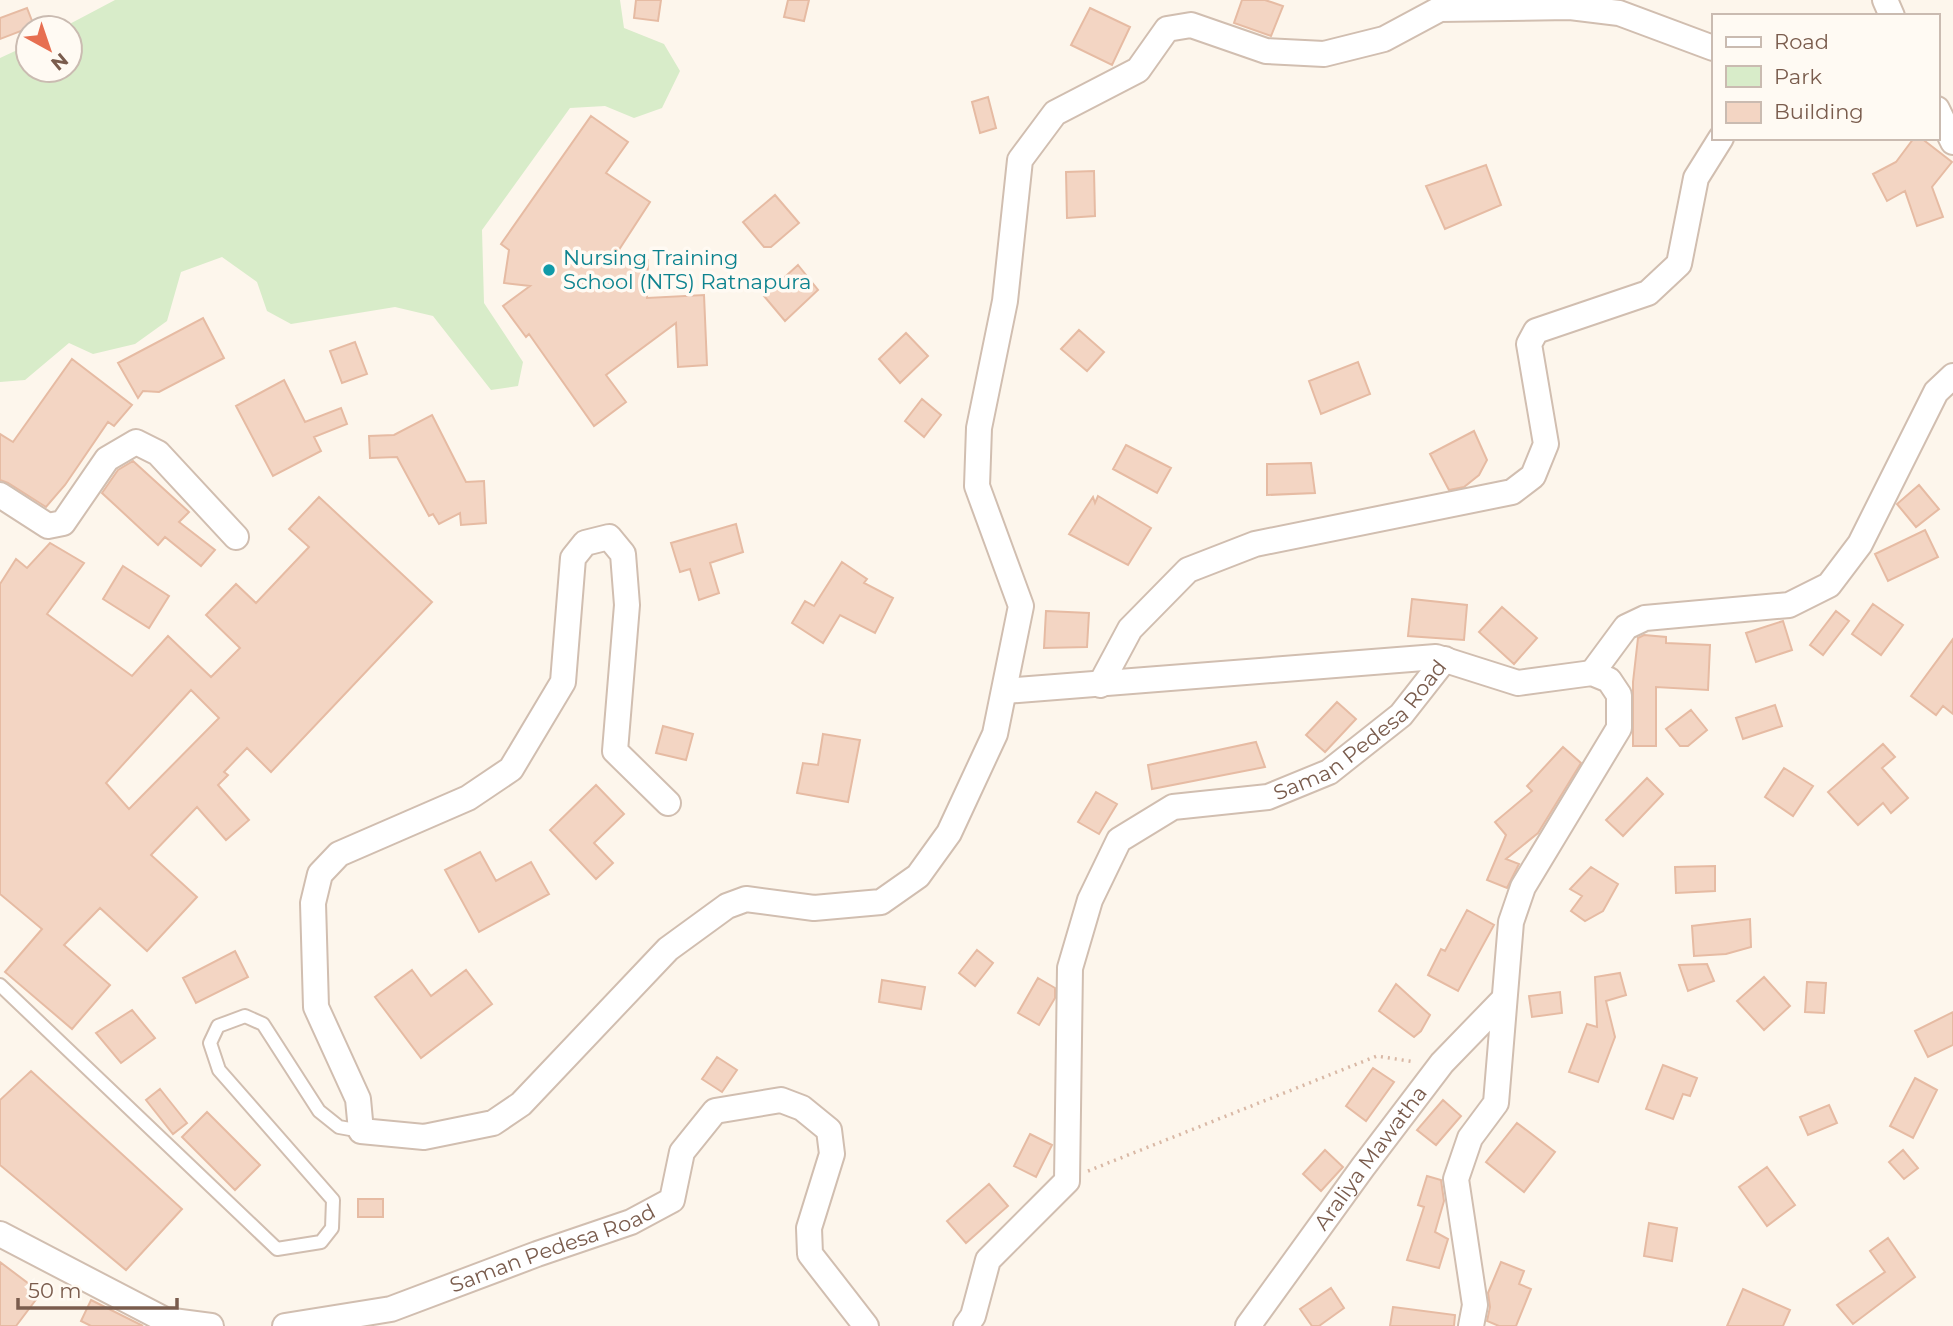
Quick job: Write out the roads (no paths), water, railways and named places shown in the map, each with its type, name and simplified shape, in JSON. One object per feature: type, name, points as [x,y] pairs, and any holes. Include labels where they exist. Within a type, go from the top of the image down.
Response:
[{"type":"street","points":[[668,803],[615,751],[627,605],[623,554],[609,537],[585,543],[573,558],[563,682],[511,769],[468,798],[339,854],[320,874],[313,903],[316,1007],[358,1099],[361,1131],[424,1137],[493,1123],[521,1104],[668,950],[727,906],[746,899],[814,908],[881,902],[918,876],[949,833],[995,734],[1021,606],[977,486],[979,428],[1005,301],[1020,159],[1055,113],[1138,70],[1167,29],[1191,25],[1266,51],[1324,54],[1384,39],[1440,9],[1570,7],[1619,13],[1712,48]]},
{"type":"street","points":[[1939,113],[1953,142]]},
{"type":"street","points":[[1100,685],[1130,629],[1188,570],[1255,544],[1512,492],[1533,476],[1546,444],[1529,344],[1536,331],[1648,293],[1679,264],[1696,178],[1720,140]]},
{"type":"street","points":[[1471,1326],[1475,1305],[1457,1179],[1470,1138],[1496,1103],[1511,922],[1523,887],[1619,728],[1619,695],[1609,680],[1592,673],[1626,627],[1645,618],[1788,605],[1829,585],[1860,544],[1936,392],[1953,376]]},
{"type":"street","points":[[0,495],[48,526],[64,523],[107,460],[136,442],[158,453],[236,537]]},
{"type":"street","points":[[1005,691],[1436,657],[1445,659]]},
{"type":"street","name":"Saman Pedesa Road","points":[[966,1326],[973,1316],[988,1261],[1067,1181],[1070,968],[1090,900],[1119,840],[1174,807],[1268,796],[1329,772],[1401,715],[1445,659],[1518,683],[1592,673]]},
{"type":"street","name":"Araliya Mawatha","points":[[1248,1326],[1442,1063],[1504,999]]},
{"type":"street","name":"Saman Pedesa Road","points":[[285,1326],[391,1309],[631,1222],[672,1200],[682,1152],[715,1111],[781,1100],[802,1108],[830,1130],[832,1154],[809,1228],[810,1254],[866,1326]]},
{"type":"street","points":[[0,1234],[165,1320],[211,1326]]},
{"type":"lane","points":[[0,985],[277,1249],[321,1242],[332,1228],[333,1200],[219,1070],[211,1043],[218,1026],[245,1016],[263,1024],[318,1111],[339,1127],[361,1131]]},
{"type":"place","name":"Nursing Training School (NTS) Ratnapura","points":[[549,270]]}]
